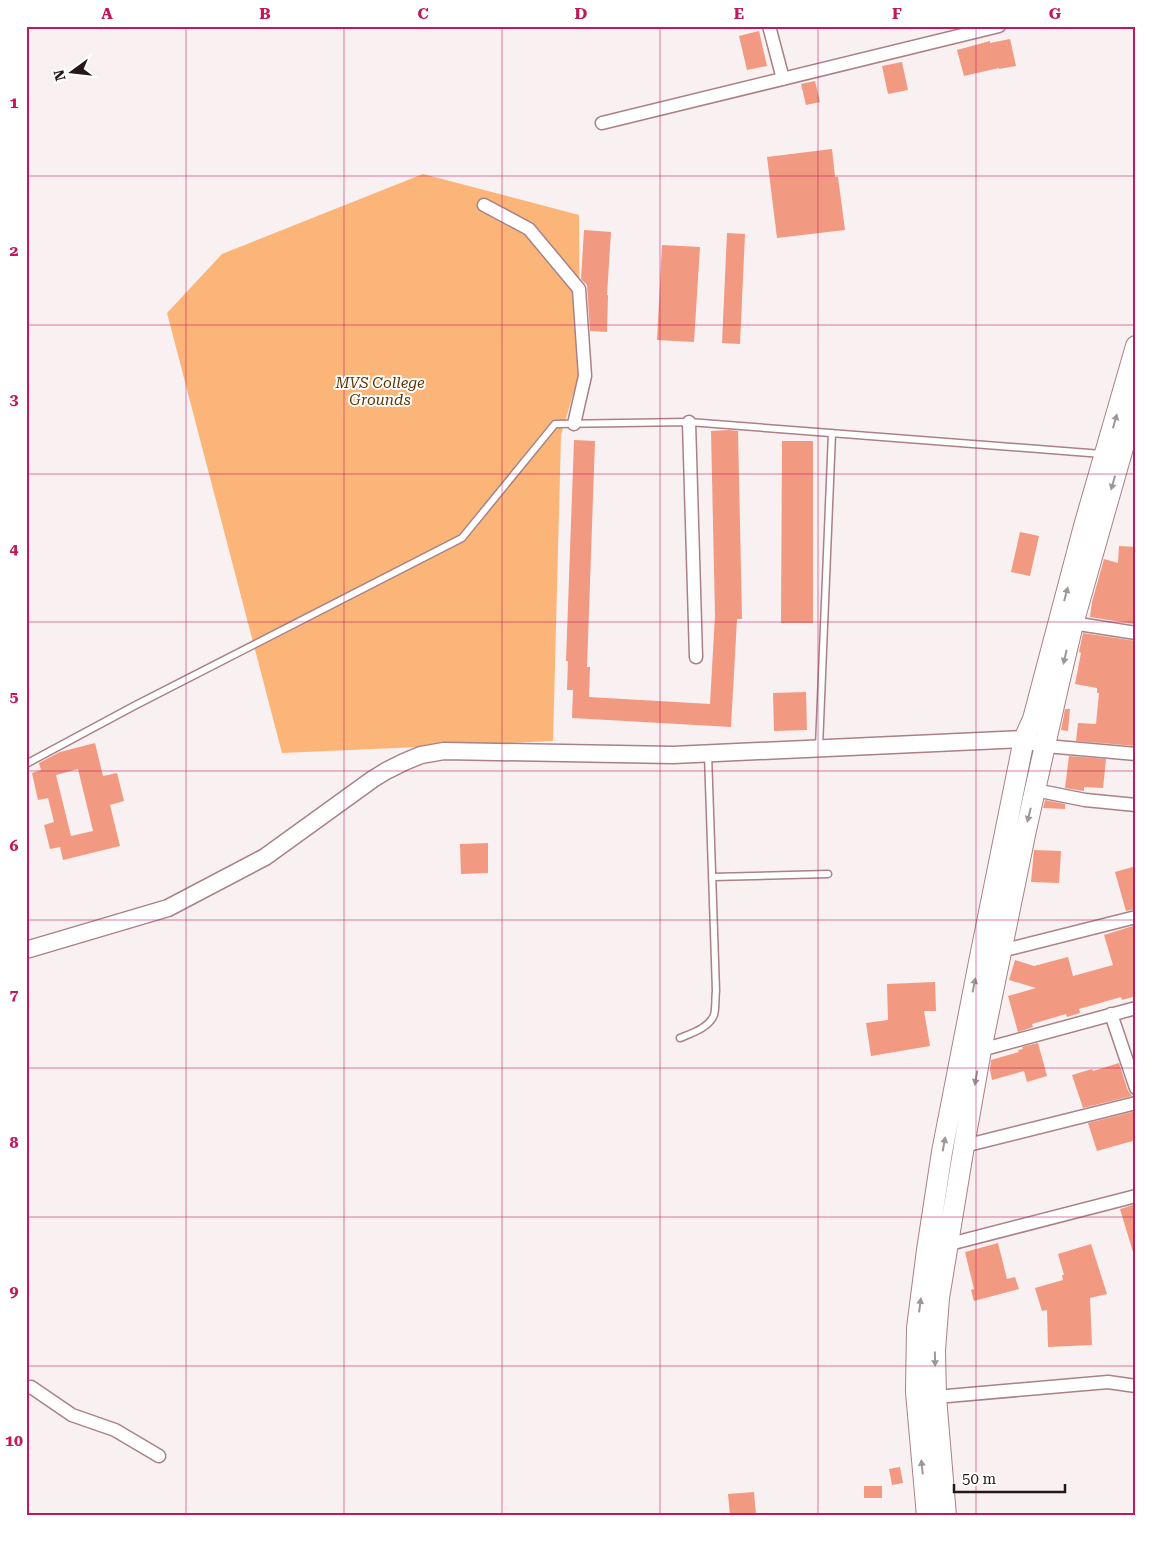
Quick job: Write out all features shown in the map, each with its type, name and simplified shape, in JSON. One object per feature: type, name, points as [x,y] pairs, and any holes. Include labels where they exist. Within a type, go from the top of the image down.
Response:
[{"type":"main road","points":[[946,1516],[934,1350],[939,1298],[981,1050],[1026,830],[1046,746],[1066,622],[1105,454],[1134,356]]},
{"type":"main road","points":[[927,1516],[916,1392],[917,1328],[942,1152],[960,1056],[1024,739],[1033,719],[1066,622],[1136,402]]},
{"type":"street","points":[[768,26],[783,80]]},
{"type":"street","points":[[602,123],[999,26]]},
{"type":"street","points":[[484,205],[529,228],[579,289],[585,376],[574,424]]},
{"type":"street","points":[[689,422],[696,656]]},
{"type":"street","points":[[1066,622],[1136,633]]},
{"type":"street","points":[[26,950],[168,908],[191,897],[265,857],[373,779],[421,755],[444,751],[673,755],[1024,739],[1046,746],[1136,754]]},
{"type":"street","points":[[1036,790],[1085,800],[1136,805]]},
{"type":"street","points":[[1001,951],[1136,917]]},
{"type":"street","points":[[960,1056],[1136,1008]]},
{"type":"street","points":[[1111,1014],[1136,1088]]},
{"type":"street","points":[[964,1146],[1136,1103]]},
{"type":"street","points":[[927,1250],[1136,1196]]},
{"type":"street","points":[[916,1392],[936,1397],[1108,1382],[1136,1386]]},
{"type":"street","points":[[26,1388],[32,1386],[72,1415],[115,1430],[158,1456]]},
{"type":"lane","points":[[26,764],[143,701],[462,538],[555,424],[689,422],[1105,454]]},
{"type":"lane","points":[[819,748],[832,433]]},
{"type":"lane","points":[[680,1038],[700,1029],[714,1014],[716,991],[708,754]]},
{"type":"lane","points":[[712,877],[828,874]]},
{"type":"green space","name":"MVS College Grounds","points":[[423,174],[579,215],[580,371],[561,435],[553,741],[282,753],[167,313],[222,254]]},
{"type":"building","points":[[759,31],[767,66],[747,70],[739,36]]},
{"type":"building","points":[[1010,39],[1016,66],[964,76],[957,50],[990,41],[990,43]]},
{"type":"building","points":[[902,62],[908,90],[888,94],[882,66]]},
{"type":"building","points":[[815,81],[820,102],[806,105],[801,84]]},
{"type":"building","points":[[832,149],[845,230],[777,238],[767,157]]},
{"type":"building","points":[[584,230],[611,232],[607,332],[590,331],[587,285],[581,279]]},
{"type":"building","points":[[727,233],[745,234],[740,344],[722,343]]},
{"type":"building","points":[[662,245],[700,247],[694,342],[657,340]]},
{"type":"building","points":[[711,431],[738,431],[742,619],[737,619],[731,727],[572,718],[573,690],[567,690],[568,661],[566,661],[574,440],[595,441],[587,667],[590,667],[589,697],[710,704],[715,615]]},
{"type":"building","points":[[782,441],[813,441],[813,623],[781,623]]},
{"type":"building","points":[[1020,532],[1039,536],[1030,576],[1011,572]]},
{"type":"building","points":[[1119,546],[1136,547],[1136,613],[1134,624],[1090,617],[1092,602],[1104,559],[1118,563]]},
{"type":"building","points":[[1083,633],[1136,641],[1136,746],[1076,741],[1078,723],[1096,724],[1099,693],[1097,693],[1097,688],[1075,684]]},
{"type":"building","points":[[806,692],[807,730],[774,731],[773,693]]},
{"type":"building","points":[[1065,709],[1070,709],[1068,731],[1061,730]]},
{"type":"building","points":[[95,743],[103,776],[117,773],[124,801],[110,805],[120,846],[63,860],[60,847],[50,849],[44,825],[54,822],[48,798],[38,800],[32,773],[41,770],[39,763],[60,752]],"holes":[[[78,769],[93,831],[71,836],[56,775]]]},
{"type":"building","points":[[1069,756],[1106,759],[1103,788],[1084,787],[1084,791],[1065,788]]},
{"type":"building","points":[[1045,800],[1065,804],[1065,809],[1043,808]]},
{"type":"building","points":[[488,843],[488,873],[461,874],[460,844]]},
{"type":"building","points":[[1034,850],[1061,851],[1059,883],[1031,882]]},
{"type":"building","points":[[1136,866],[1136,909],[1126,911],[1115,872]]},
{"type":"building","points":[[1136,925],[1136,996],[1122,1000],[1121,997],[1079,1009],[1080,1013],[1067,1017],[1066,1014],[1032,1024],[1033,1027],[1018,1032],[1008,996],[1036,988],[1009,980],[1015,960],[1034,966],[1068,957],[1073,976],[1113,965],[1104,935]]},
{"type":"building","points":[[935,982],[936,1011],[924,1011],[930,1046],[871,1056],[866,1023],[888,1020],[887,984]]},
{"type":"building","points":[[1038,1043],[1047,1076],[1027,1082],[1024,1071],[992,1080],[991,1060],[1019,1052],[1018,1050],[1023,1049],[1022,1047]]},
{"type":"building","points":[[1119,1063],[1128,1091],[1132,1096],[1083,1108],[1072,1075]]},
{"type":"building","points":[[1136,1111],[1136,1140],[1097,1151],[1088,1123]]},
{"type":"building","points":[[1136,1204],[1136,1251],[1133,1252],[1120,1209]]},
{"type":"building","points":[[998,1243],[1007,1279],[1015,1277],[1019,1289],[974,1301],[971,1290],[974,1289],[965,1252]]},
{"type":"building","points":[[1091,1244],[1107,1294],[1090,1298],[1092,1345],[1048,1347],[1047,1310],[1042,1311],[1035,1288],[1063,1280],[1062,1275],[1064,1275],[1058,1254]]},
{"type":"building","points":[[900,1467],[903,1483],[892,1485],[889,1469]]},
{"type":"building","points":[[864,1486],[882,1486],[882,1498],[864,1498]]},
{"type":"building","points":[[754,1492],[756,1515],[730,1516],[728,1494]]}]
